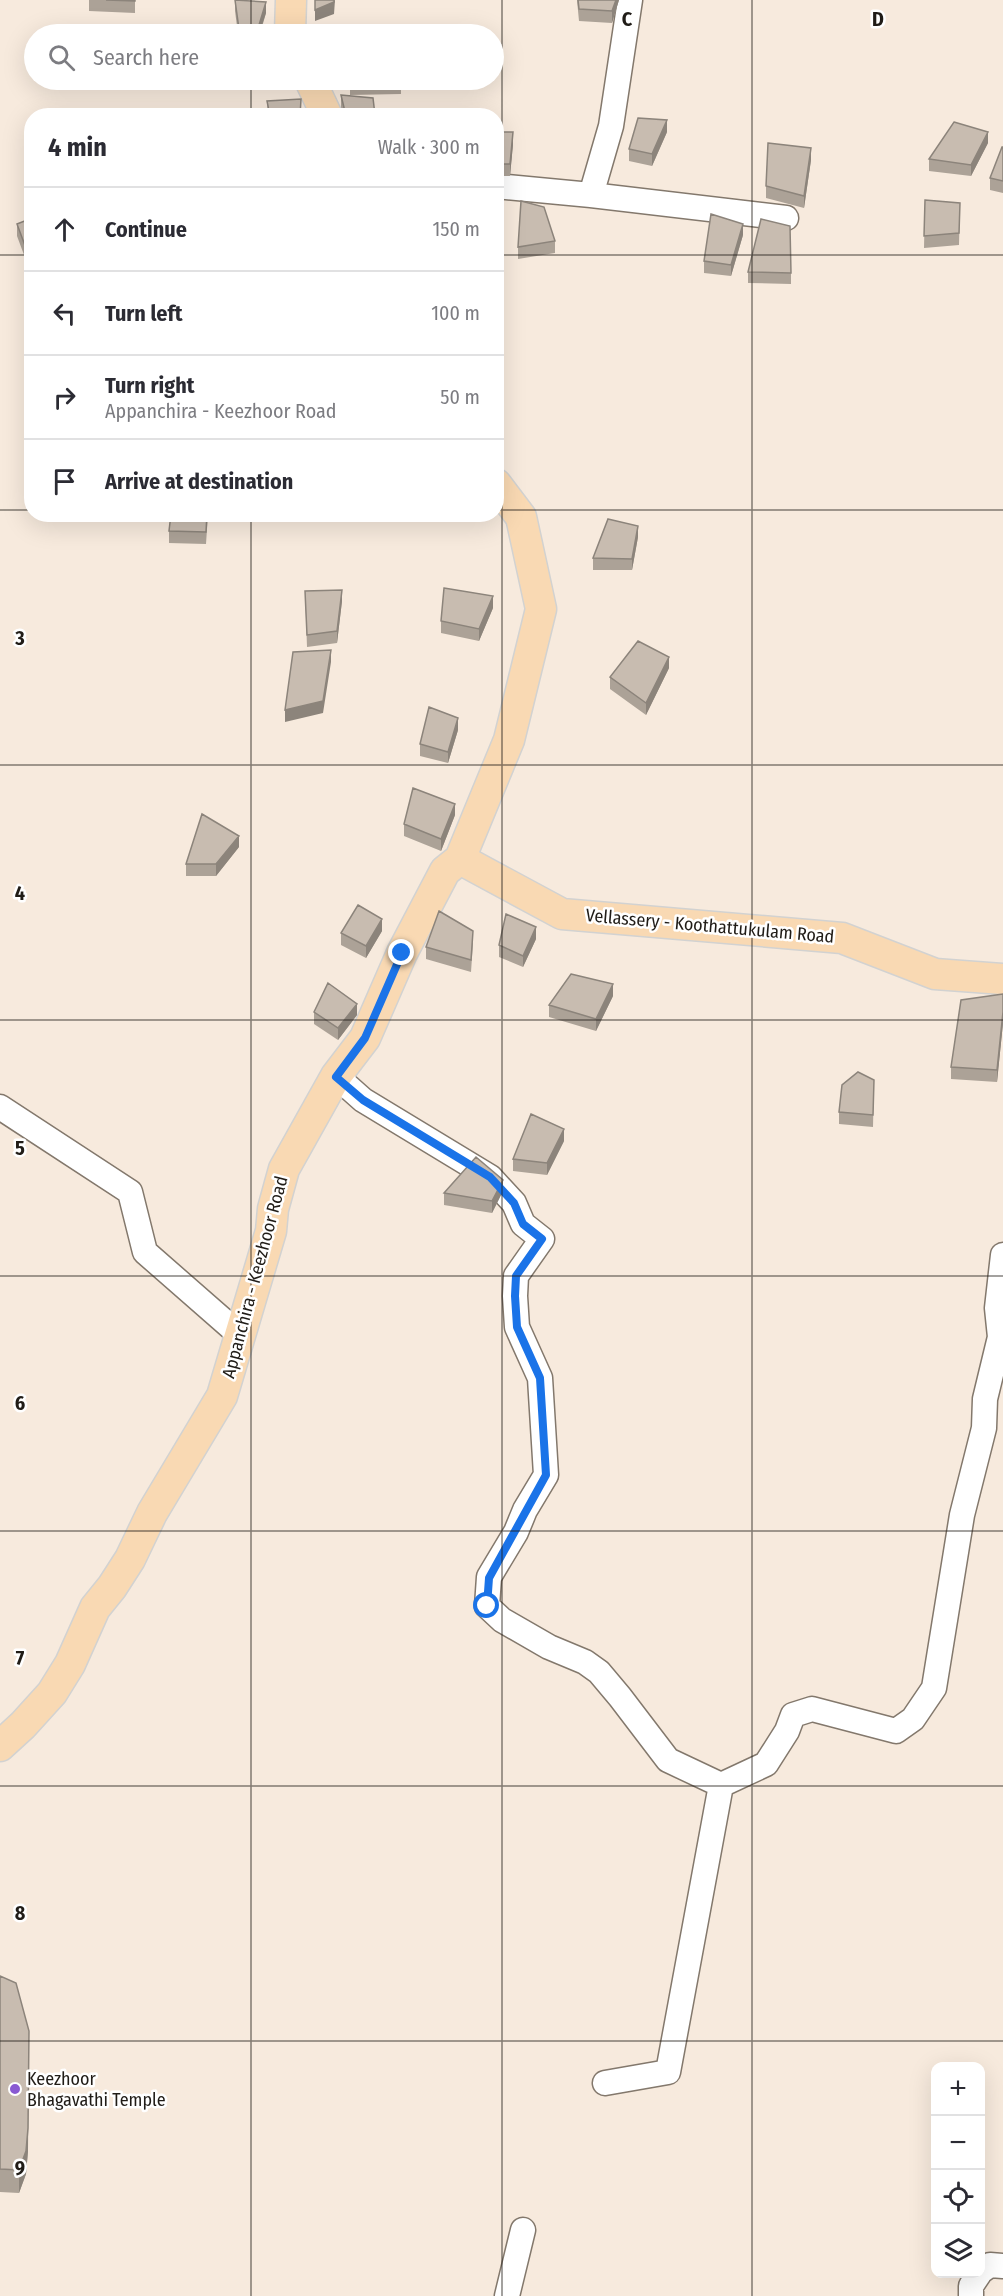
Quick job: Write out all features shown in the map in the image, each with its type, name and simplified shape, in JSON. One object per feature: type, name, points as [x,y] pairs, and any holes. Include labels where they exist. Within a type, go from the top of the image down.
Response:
[{"type":"main road","points":[[290,24],[291,0]]},
{"type":"main road","points":[[315,90],[323,108]]},
{"type":"main road","points":[[460,860],[509,740],[541,609],[521,517],[504,495]]},
{"type":"main road","name":"Vellassery - Koothattukulam Road","points":[[460,860],[562,914],[842,938],[934,974],[1003,979]]},
{"type":"main road","name":"Appanchira - Keezhoor Road","points":[[0,1746],[52,1694],[70,1664],[94,1608],[112,1587],[130,1559],[152,1512],[222,1396],[241,1336],[261,1257],[271,1231],[273,1209],[284,1169],[336,1077],[365,1038],[402,953],[445,871],[460,860]]},
{"type":"street","points":[[591,195],[611,126],[630,0]]},
{"type":"street","points":[[504,187],[786,218]]},
{"type":"street","points":[[336,1077],[363,1100],[490,1177],[514,1203],[523,1224],[542,1239],[516,1276],[515,1296],[517,1327],[540,1378],[546,1475],[489,1578],[487,1606],[502,1620],[549,1647],[585,1662],[599,1672],[668,1760],[721,1785]]},
{"type":"street","points":[[0,1107],[130,1192],[145,1252],[241,1336]]},
{"type":"street","points":[[721,1785],[766,1764],[787,1731],[793,1715],[812,1709],[896,1731],[913,1719],[934,1689],[962,1515],[984,1428],[985,1400],[1000,1337],[998,1308],[1003,1255]]},
{"type":"street","points":[[605,2083],[668,2072],[721,1785]]},
{"type":"street","points":[[507,2296],[523,2230]]},
{"type":"street","points":[[985,2269],[990,2265],[1003,2266]]},
{"type":"street","points":[[971,2296],[971,2286],[977,2278]]},
{"type":"building","points":[[235,0],[266,2],[259,24],[238,24]]},
{"type":"building","points":[[315,0],[334,0],[334,2],[315,10]]},
{"type":"building","points":[[578,0],[616,0],[612,11],[579,9]]},
{"type":"building","points":[[341,95],[373,98],[374,108],[344,108]]},
{"type":"building","points":[[301,99],[300,108],[268,108],[267,101]]},
{"type":"building","points":[[638,118],[667,120],[652,154],[629,149]]},
{"type":"building","points":[[954,122],[988,132],[971,165],[929,159]]},
{"type":"building","points":[[504,132],[513,132],[510,164],[504,164]]},
{"type":"building","points":[[768,143],[811,148],[804,196],[766,186]]},
{"type":"building","points":[[1003,147],[1003,181],[990,178]]},
{"type":"building","points":[[925,200],[960,203],[959,233],[924,236]]},
{"type":"building","points":[[521,201],[544,207],[555,241],[518,247]]},
{"type":"building","points":[[711,214],[743,224],[731,265],[704,261]]},
{"type":"building","points":[[761,219],[790,226],[791,273],[748,272]]},
{"type":"building","points":[[24,221],[24,243],[17,224]]},
{"type":"building","points":[[608,519],[638,526],[632,559],[593,558]]},
{"type":"building","points":[[170,522],[207,522],[206,532],[169,531]]},
{"type":"building","points":[[444,588],[493,596],[479,629],[441,621]]},
{"type":"building","points":[[342,590],[337,631],[307,635],[305,591]]},
{"type":"building","points":[[638,641],[669,657],[646,703],[610,677]]},
{"type":"building","points":[[331,650],[323,701],[285,710],[293,652]]},
{"type":"building","points":[[429,707],[458,718],[448,752],[420,744]]},
{"type":"building","points":[[413,788],[455,804],[441,839],[404,824]]},
{"type":"building","points":[[202,814],[239,836],[216,864],[186,864]]},
{"type":"building","points":[[358,905],[382,919],[366,946],[341,933]]},
{"type":"building","points":[[439,911],[473,931],[471,960],[426,947]]},
{"type":"building","points":[[506,914],[536,927],[523,956],[499,945]]},
{"type":"building","points":[[571,974],[613,984],[596,1019],[549,1005]]},
{"type":"building","points":[[328,983],[357,1004],[338,1028],[314,1012]]},
{"type":"building","points":[[1003,994],[997,1070],[951,1067],[961,1000]]},
{"type":"building","points":[[858,1072],[874,1080],[873,1115],[839,1112],[842,1085]]},
{"type":"building","points":[[531,1114],[564,1129],[547,1163],[513,1159]]},
{"type":"building","points":[[476,1157],[503,1180],[492,1201],[444,1193]]},
{"type":"building","name":"Keezhoor Bhagavathi Temple","points":[[0,1976],[16,1983],[29,2031],[28,2128],[26,2151],[19,2170],[0,2169]]},
{"type":"place","name":"Keezhoor Bhagavathi Temple","points":[[15,2089]]},
{"type":"route","points":[[402,953],[365,1038],[336,1077],[363,1100],[383,1110],[436,1146],[490,1177],[514,1203],[523,1224],[542,1239],[516,1276],[515,1296],[517,1327],[540,1378],[546,1475],[535,1491],[516,1532],[489,1578],[487,1606]]}]
